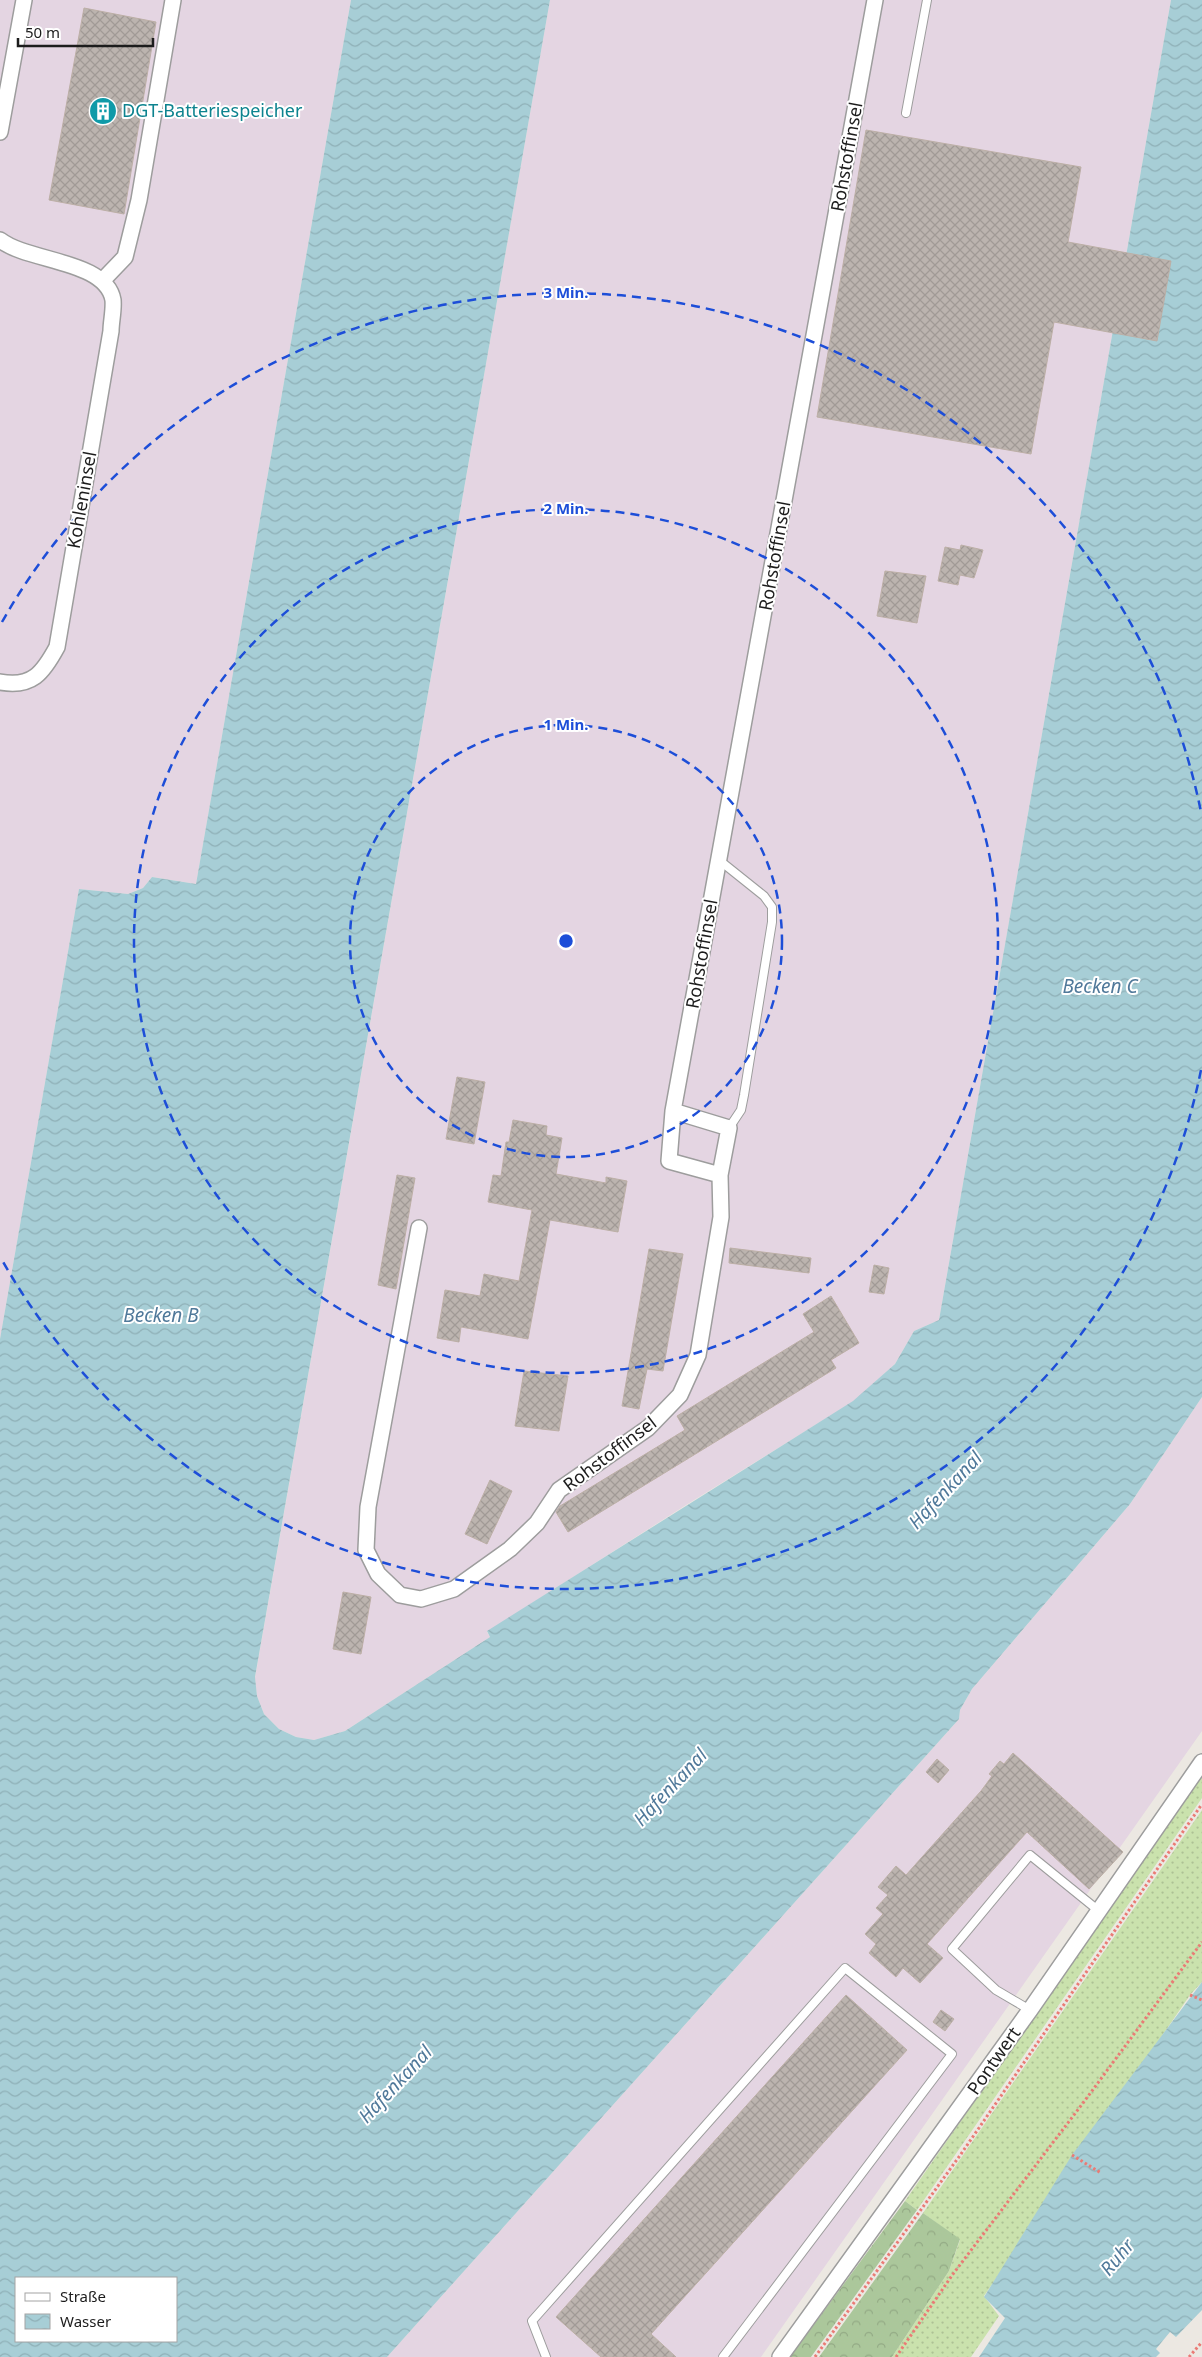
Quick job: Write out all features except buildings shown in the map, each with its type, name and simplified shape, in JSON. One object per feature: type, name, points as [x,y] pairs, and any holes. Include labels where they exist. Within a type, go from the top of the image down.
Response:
[{"type":"street","points":[[0,132],[24,0]]},
{"type":"street","points":[[0,240],[27,254],[84,269],[102,281],[125,257],[139,200],[173,0]]},
{"type":"street","name":"Rohstoffinsel","points":[[720,1175],[669,1161],[674,1111],[875,0]]},
{"type":"street","name":"Kohleninsel","points":[[0,682],[16,685],[37,676],[46,668],[57,647],[111,332],[113,299],[102,281]]},
{"type":"street","points":[[674,1111],[728,1128]]},
{"type":"street","name":"Rohstoffinsel","points":[[420,1228],[368,1507],[366,1550],[378,1574],[400,1595],[421,1599],[454,1589],[510,1549],[537,1523],[559,1490],[648,1428],[680,1395],[698,1355],[721,1217],[720,1175],[728,1128]]},
{"type":"street","name":"Pontwert","points":[[780,2357],[1030,2010],[1202,1762]]},
{"type":"lane","points":[[906,113],[927,0]]},
{"type":"lane","points":[[719,860],[743,877],[764,896],[772,908],[772,922],[744,1095],[741,1110],[728,1128]]},
{"type":"lane","points":[[1030,2010],[996,1990],[952,1949],[1030,1855],[1099,1911]]},
{"type":"lane","points":[[546,2357],[532,2321],[845,1968],[952,2054],[723,2357]]},
{"type":"path","points":[[815,2357],[961,2154],[1202,1804]]},
{"type":"path","points":[[896,2357],[953,2274],[1072,2118],[1202,1942]]},
{"type":"path","points":[[1190,1995],[1202,2000]]},
{"type":"path","points":[[1072,2155],[1101,2173]]},
{"type":"path","points":[[1189,2357],[1202,2342]]},
{"type":"shaded area","points":[[0,0],[351,0],[196,884],[152,877],[143,888],[128,894],[79,889],[0,1339]]},
{"type":"shaded area","points":[[550,0],[1171,0],[939,1320],[914,1331],[895,1364],[854,1401],[487,1632],[490,1637],[345,1731],[314,1740],[296,1737],[279,1729],[264,1714],[257,1696],[255,1678]]},
{"type":"shaded area","points":[[1202,1397],[1202,1731],[761,2357],[387,2357],[959,1719],[960,1710],[972,1689],[1130,1504]]},
{"type":"green space","points":[[1202,1775],[1202,1798],[917,2210],[905,2201]]},
{"type":"green space","points":[[1202,1810],[1202,1982],[1190,1995],[984,2296],[999,2316],[971,2357],[892,2357],[949,2271],[960,2240],[923,2213]]},
{"type":"green space","points":[[905,2201],[917,2210],[811,2357],[790,2357]]},
{"type":"green space","points":[[923,2213],[960,2239],[949,2271],[892,2357],[819,2357]]},
{"type":"water","points":[[351,0],[550,0],[255,1677],[257,1696],[264,1714],[279,1729],[296,1737],[314,1740],[345,1731],[490,1637],[487,1631],[853,1401],[895,1364],[914,1331],[939,1320],[1171,0],[1202,0],[1202,1397],[1130,1504],[972,1689],[960,1710],[959,1719],[387,2357],[0,2357],[0,1339],[79,889],[128,894],[143,888],[152,877],[196,884]]},
{"type":"water","name":"Ruhr","points":[[1202,1982],[1202,2310],[1176,2337],[1170,2332],[1156,2349],[1160,2353],[1156,2357],[979,2357],[1005,2318],[984,2297],[1072,2155]]},
{"type":"place","name":"DGT-Batteriespeicher","points":[[103,111]]},
{"type":"water label","name":"Becken C","points":[[1100,986]]},
{"type":"water label","name":"Becken B","points":[[161,1315]]},
{"type":"water label","name":"Hafenkanal","points":[[945,1490]]},
{"type":"water label","name":"Hafenkanal","points":[[670,1787]]},
{"type":"water label","name":"Hafenkanal","points":[[395,2084]]}]
